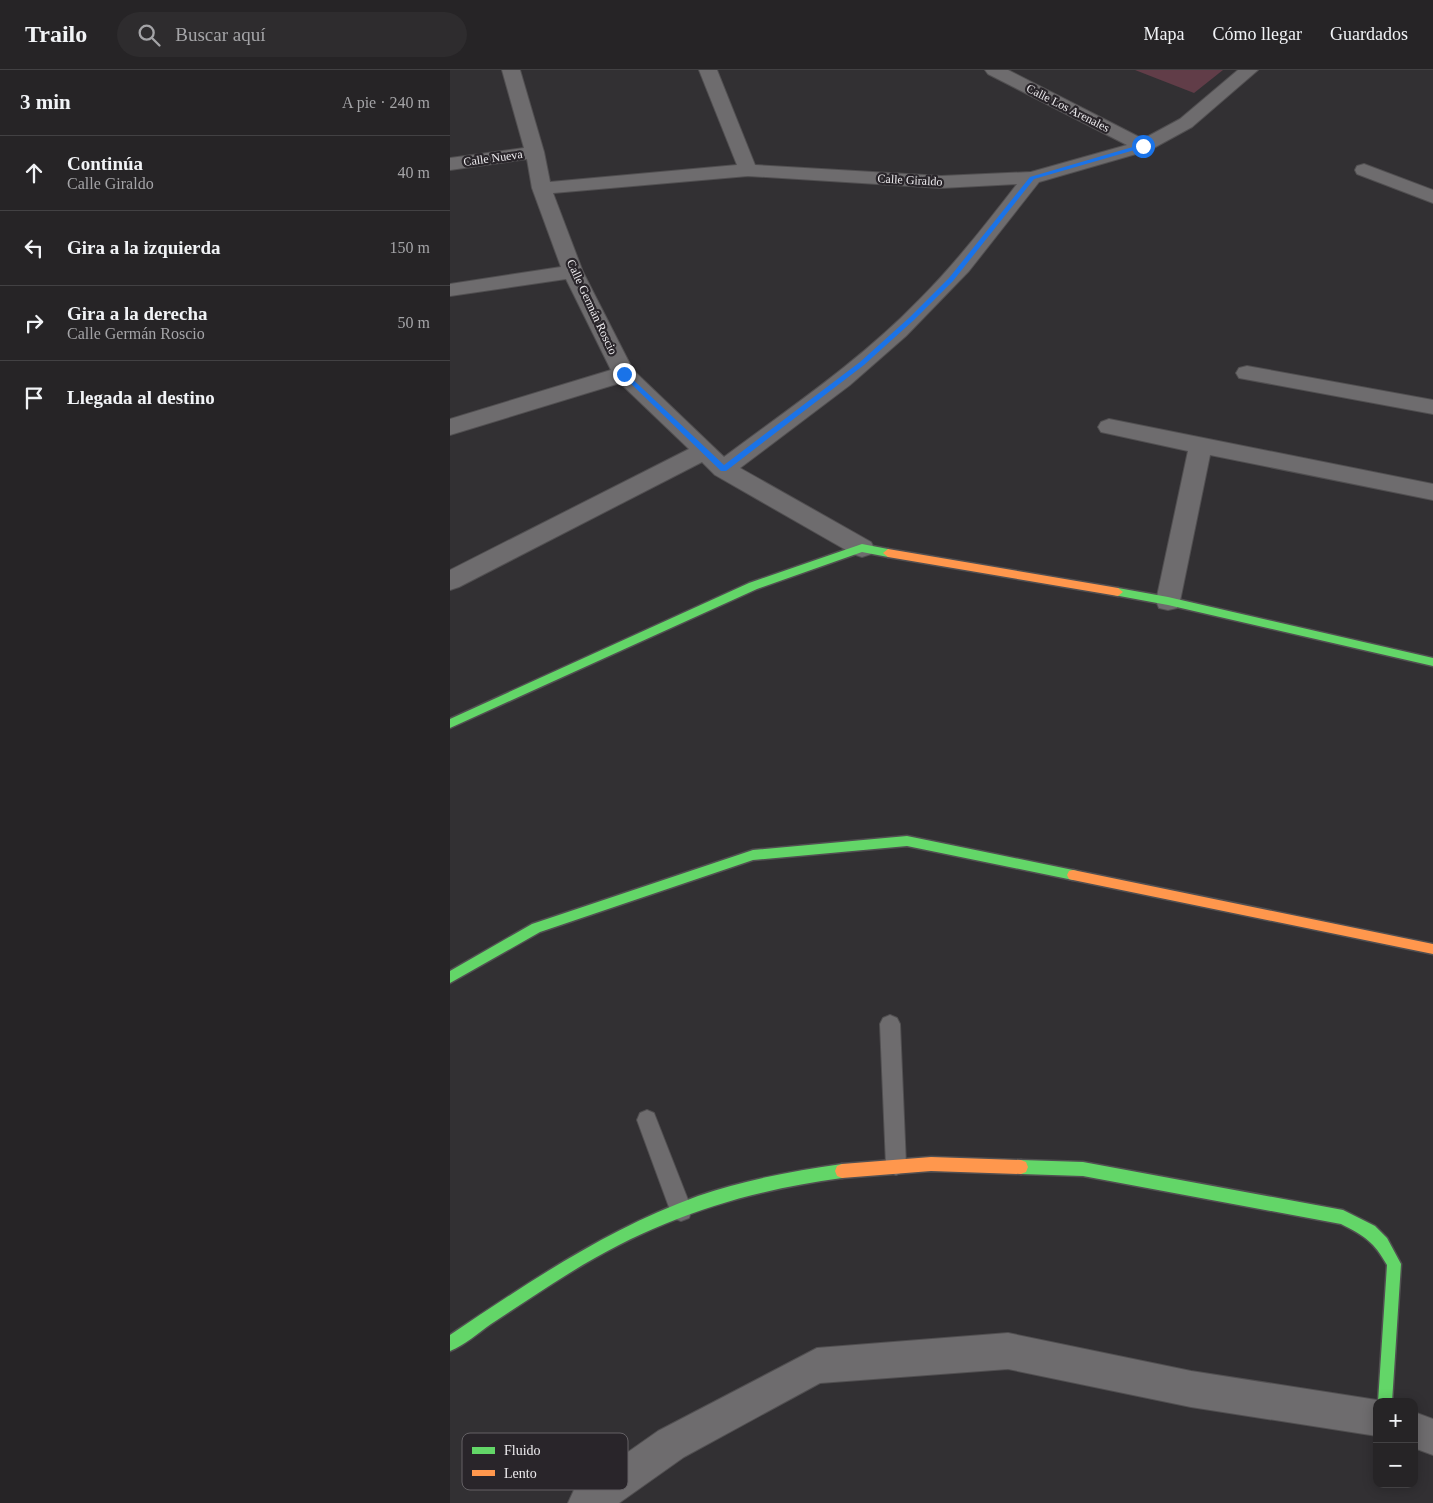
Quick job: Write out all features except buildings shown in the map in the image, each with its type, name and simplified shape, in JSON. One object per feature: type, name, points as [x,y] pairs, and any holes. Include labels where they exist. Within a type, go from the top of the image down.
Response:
[{"type":"street","name":"Calle Germán Roscio","points":[[511,70],[535,152],[542,188],[574,272],[624,374],[723,469],[862,548]]},
{"type":"street","points":[[708,70],[748,170]]},
{"type":"street","name":"Calle Los Arenales","points":[[994,70],[1143,146]]},
{"type":"street","name":"Calle Giraldo","points":[[542,188],[748,170],[941,182],[1032,178],[1143,146],[1186,123],[1249,70]]},
{"type":"street","name":"Calle Nueva","points":[[450,164],[535,152]]},
{"type":"street","points":[[1364,170],[1433,197]]},
{"type":"street","points":[[723,469],[862,363],[912,318],[951,279],[1032,178]]},
{"type":"street","points":[[450,290],[574,272]]},
{"type":"street","points":[[1247,373],[1433,407]]},
{"type":"street","points":[[450,427],[624,374]]},
{"type":"street","points":[[1109,427],[1433,492]]},
{"type":"street","points":[[1168,601],[1202,445]]},
{"type":"street","points":[[450,581],[704,451]]},
{"type":"street","points":[[450,724],[753,586],[862,548],[1168,601],[1433,662]]},
{"type":"street","points":[[450,977],[536,928],[753,854],[907,841],[1433,949]]},
{"type":"street","points":[[450,1344],[590,1252],[681,1210],[756,1186],[817,1174],[896,1165],[931,1164],[1084,1169],[1343,1218],[1357,1223],[1370,1231],[1382,1243],[1394,1264],[1384,1398]]},
{"type":"street","points":[[628,1474],[671,1444],[817,1366],[1008,1351],[1191,1389],[1373,1417]]},
{"type":"street","points":[[1418,1431],[1433,1437]]},
{"type":"street","points":[[587,1503],[606,1490]]},
{"type":"lane","points":[[890,1024],[896,1165]]},
{"type":"lane","points":[[647,1120],[681,1210]]},
{"type":"shaded area","points":[[1135,70],[1223,70],[1194,93]]},
{"type":"traffic: fast","points":[[450,724],[753,586],[862,548],[888,553]]},
{"type":"traffic: fast","points":[[1118,592],[1168,601],[1433,662]]},
{"type":"traffic: fast","points":[[450,977],[536,928],[753,855],[907,841],[1073,875]]},
{"type":"traffic: fast","points":[[1021,1167],[1083,1169],[1343,1217],[1370,1231],[1382,1243],[1394,1264],[1385,1398]]},
{"type":"traffic: fast","points":[[450,1344],[570,1265],[632,1231],[665,1216],[715,1197],[751,1187],[842,1171]]},
{"type":"traffic: slow","points":[[888,553],[1118,592]]},
{"type":"traffic: slow","points":[[1073,875],[1433,949]]},
{"type":"traffic: slow","points":[[842,1171],[931,1164],[1021,1167]]},
{"type":"route","points":[[624,374],[723,469],[862,363],[912,318],[951,279],[1032,178],[1143,146]]}]
